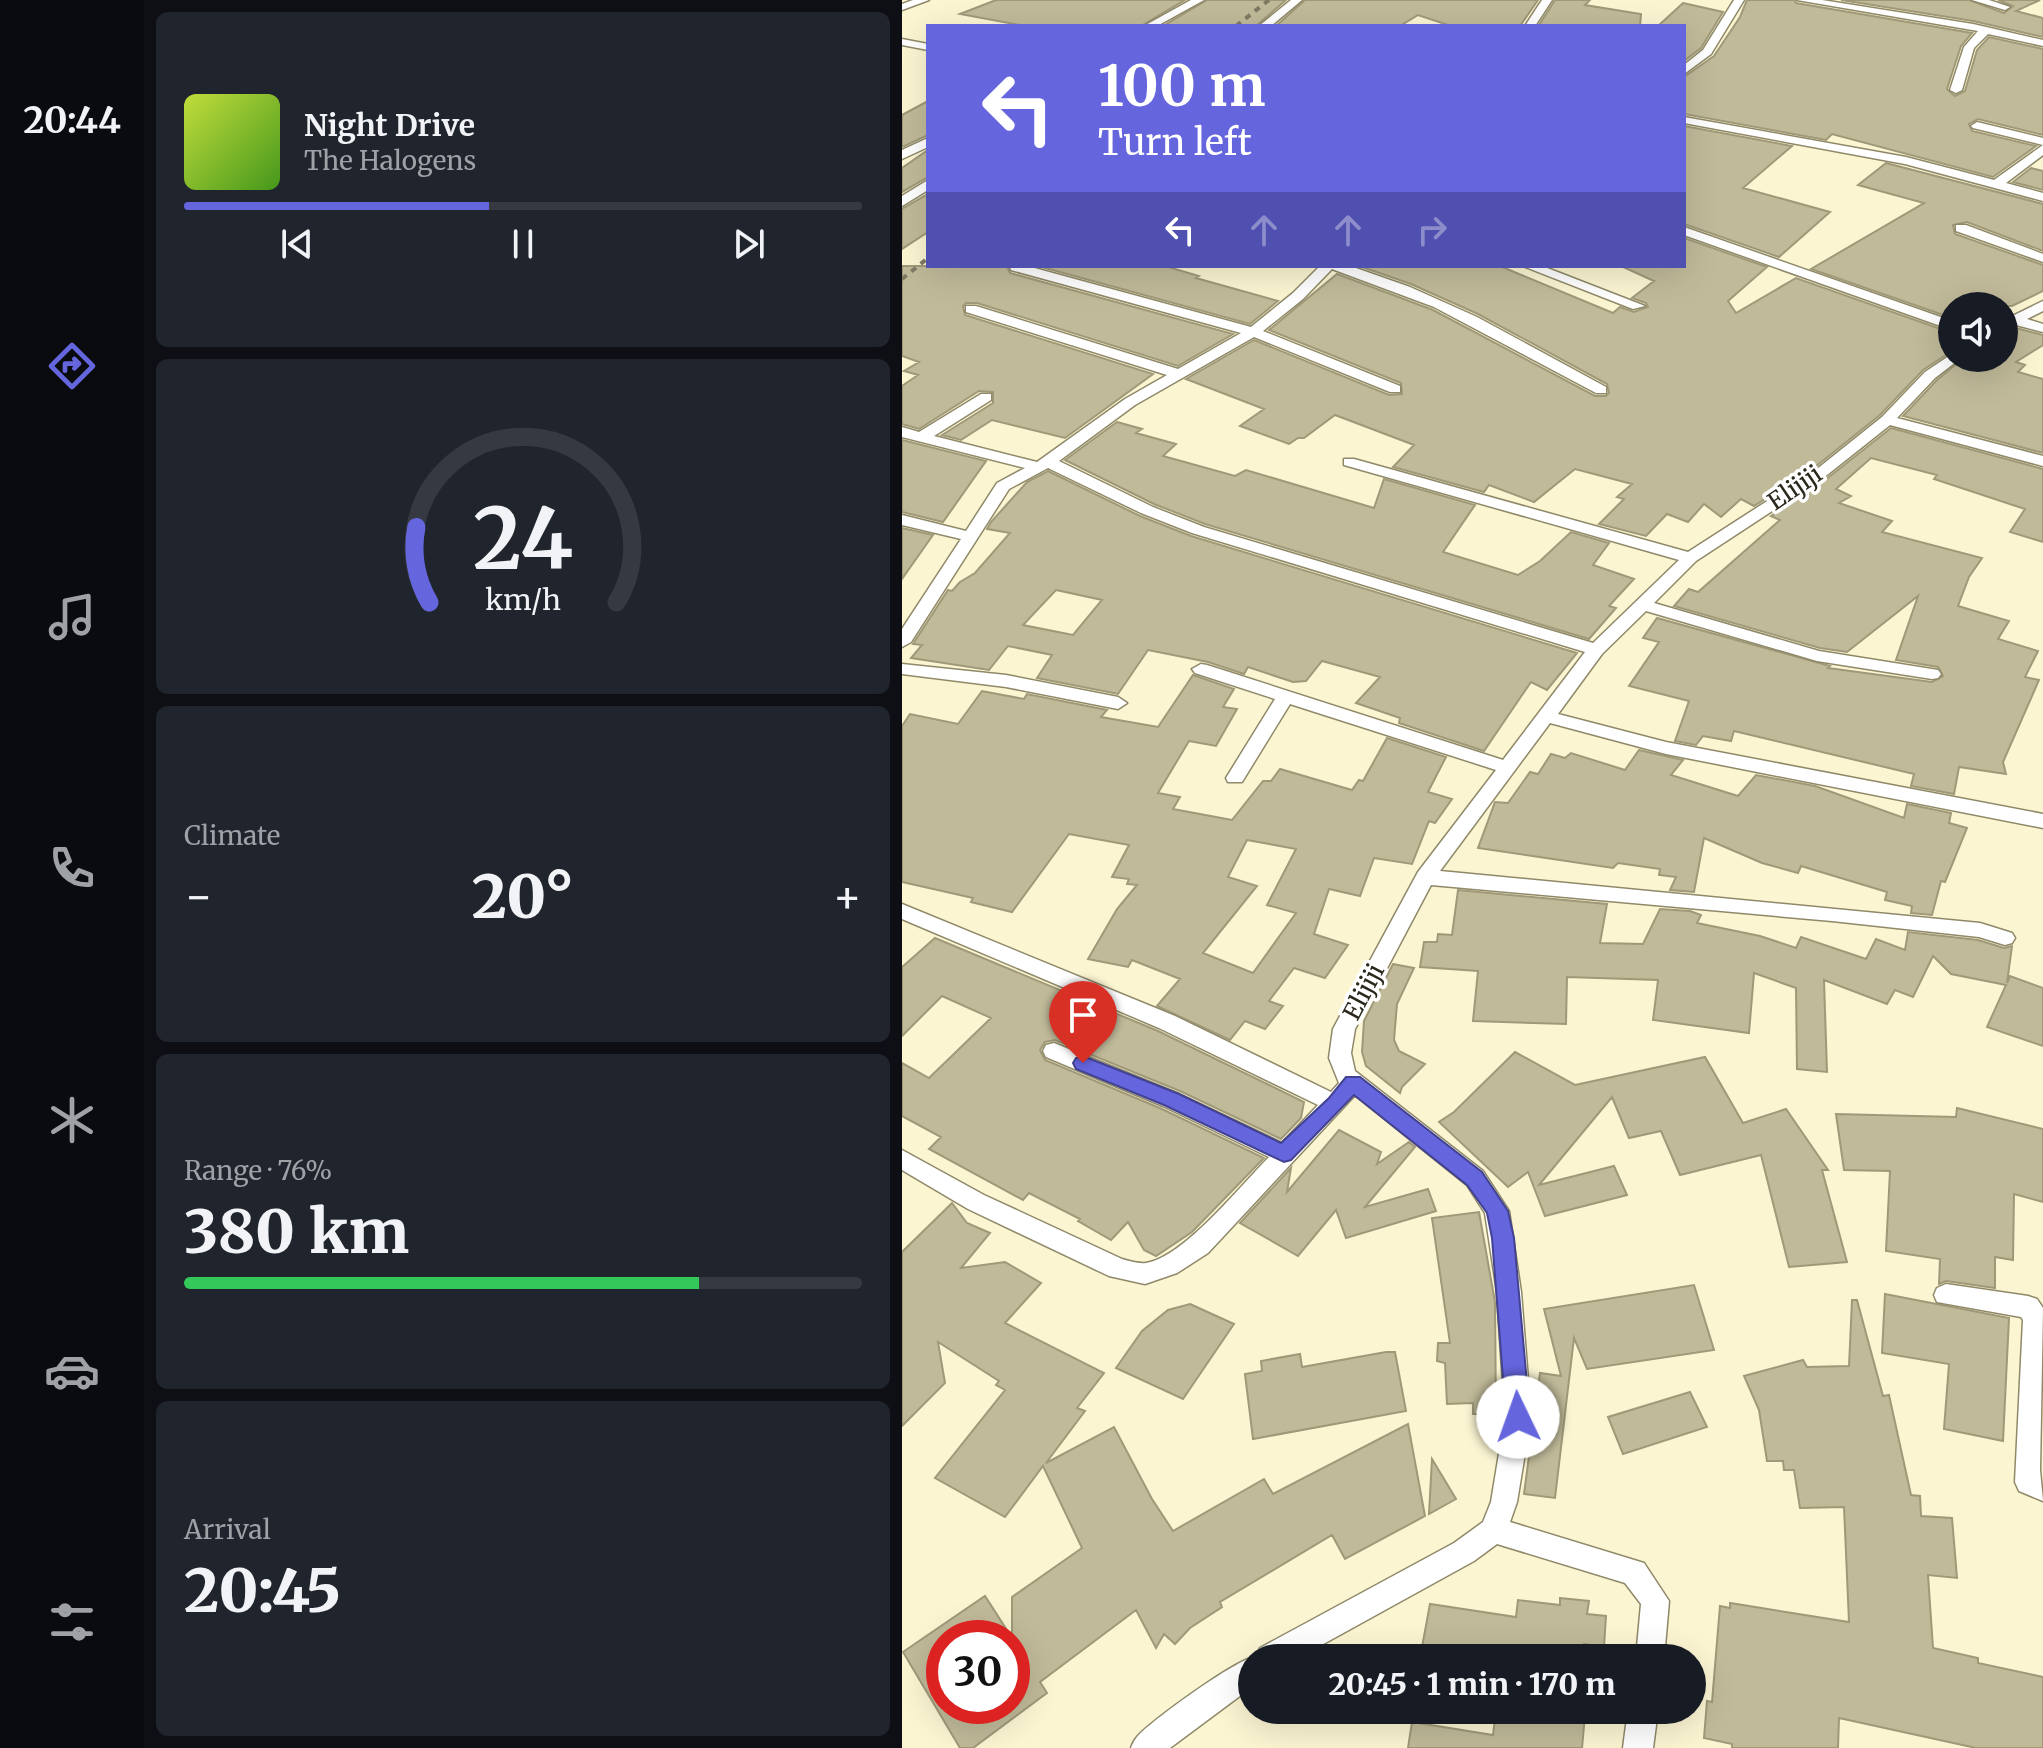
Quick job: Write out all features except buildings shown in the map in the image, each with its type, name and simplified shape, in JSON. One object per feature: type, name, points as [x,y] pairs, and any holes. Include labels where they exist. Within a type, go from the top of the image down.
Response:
[{"type":"street","points":[[902,7],[924,0]]},
{"type":"street","points":[[1153,24],[1199,0]]},
{"type":"street","points":[[1271,24],[1297,0]]},
{"type":"street","points":[[1531,24],[1547,0]]},
{"type":"street","points":[[1686,69],[1707,52],[1739,0]]},
{"type":"street","points":[[1802,0],[1985,30],[2043,43]]},
{"type":"street","points":[[1977,0],[2005,7]]},
{"type":"street","points":[[1956,90],[1969,47],[1985,30]]},
{"type":"street","points":[[902,42],[926,47]]},
{"type":"street","points":[[1686,120],[1893,158],[2043,197]]},
{"type":"street","points":[[1977,126],[2043,142]]},
{"type":"street","points":[[902,155],[926,143]]},
{"type":"street","points":[[1997,184],[2043,149]]},
{"type":"street","points":[[2025,162],[2043,167]]},
{"type":"street","points":[[902,202],[926,185]]},
{"type":"street","points":[[1961,228],[2043,258]]},
{"type":"street","points":[[1686,232],[1938,321]]},
{"type":"street","points":[[1020,268],[1253,332],[1395,389]]},
{"type":"street","points":[[902,642],[996,492],[1043,464],[1130,402],[1253,332],[1298,296],[1326,268]]},
{"type":"street","points":[[1342,268],[1408,292],[1478,323],[1601,390]]},
{"type":"street","points":[[1535,268],[1638,306]]},
{"type":"street","points":[[2018,318],[2043,305]]},
{"type":"street","points":[[971,309],[1179,374]]},
{"type":"street","points":[[2018,324],[2043,328]]},
{"type":"street","name":"Elijiji","points":[[1494,1530],[1504,1502],[1518,1417],[1509,1292],[1497,1211],[1475,1178],[1353,1083],[1340,1061],[1338,1047],[1344,1029],[1425,877],[1596,650],[1690,558],[1810,480],[1887,420],[1938,369]]},
{"type":"street","points":[[921,437],[986,397]]},
{"type":"street","points":[[1887,420],[2043,461]]},
{"type":"street","points":[[902,432],[1043,464],[1198,530],[1596,650]]},
{"type":"street","points":[[1349,462],[1690,558]]},
{"type":"street","points":[[902,520],[968,536]]},
{"type":"street","points":[[1640,604],[1817,656],[1932,674]]},
{"type":"street","points":[[902,669],[1006,681],[1118,703]]},
{"type":"street","points":[[1201,669],[1506,767]]},
{"type":"street","points":[[1235,778],[1285,697]]},
{"type":"street","points":[[1548,717],[1666,748],[2043,821]]},
{"type":"street","points":[[1425,877],[1862,917],[1980,930],[2005,938]]},
{"type":"street","points":[[902,911],[1167,1022],[1336,1104]]},
{"type":"street","points":[[1054,1051],[1171,1100],[1284,1154]]},
{"type":"street","points":[[902,1159],[990,1209],[1118,1269],[1145,1274],[1168,1266],[1199,1246],[1353,1083]]},
{"type":"street","points":[[1946,1295],[2028,1307],[2034,1311],[2027,1470],[2028,1482],[2043,1489]]},
{"type":"street","points":[[1296,1644],[1464,1552],[1494,1530],[1634,1572],[1655,1601],[1651,1644]]},
{"type":"street","points":[[1146,1748],[1238,1680]]},
{"type":"street","points":[[1638,1748],[1641,1724]]},
{"type":"railway","points":[[1239,24],[1269,0]]},
{"type":"railway","points":[[902,279],[926,260]]},
{"type":"route","points":[[1083,1063],[1171,1100],[1284,1154],[1336,1104],[1353,1083],[1475,1178],[1497,1211],[1503,1238],[1518,1417]]}]
